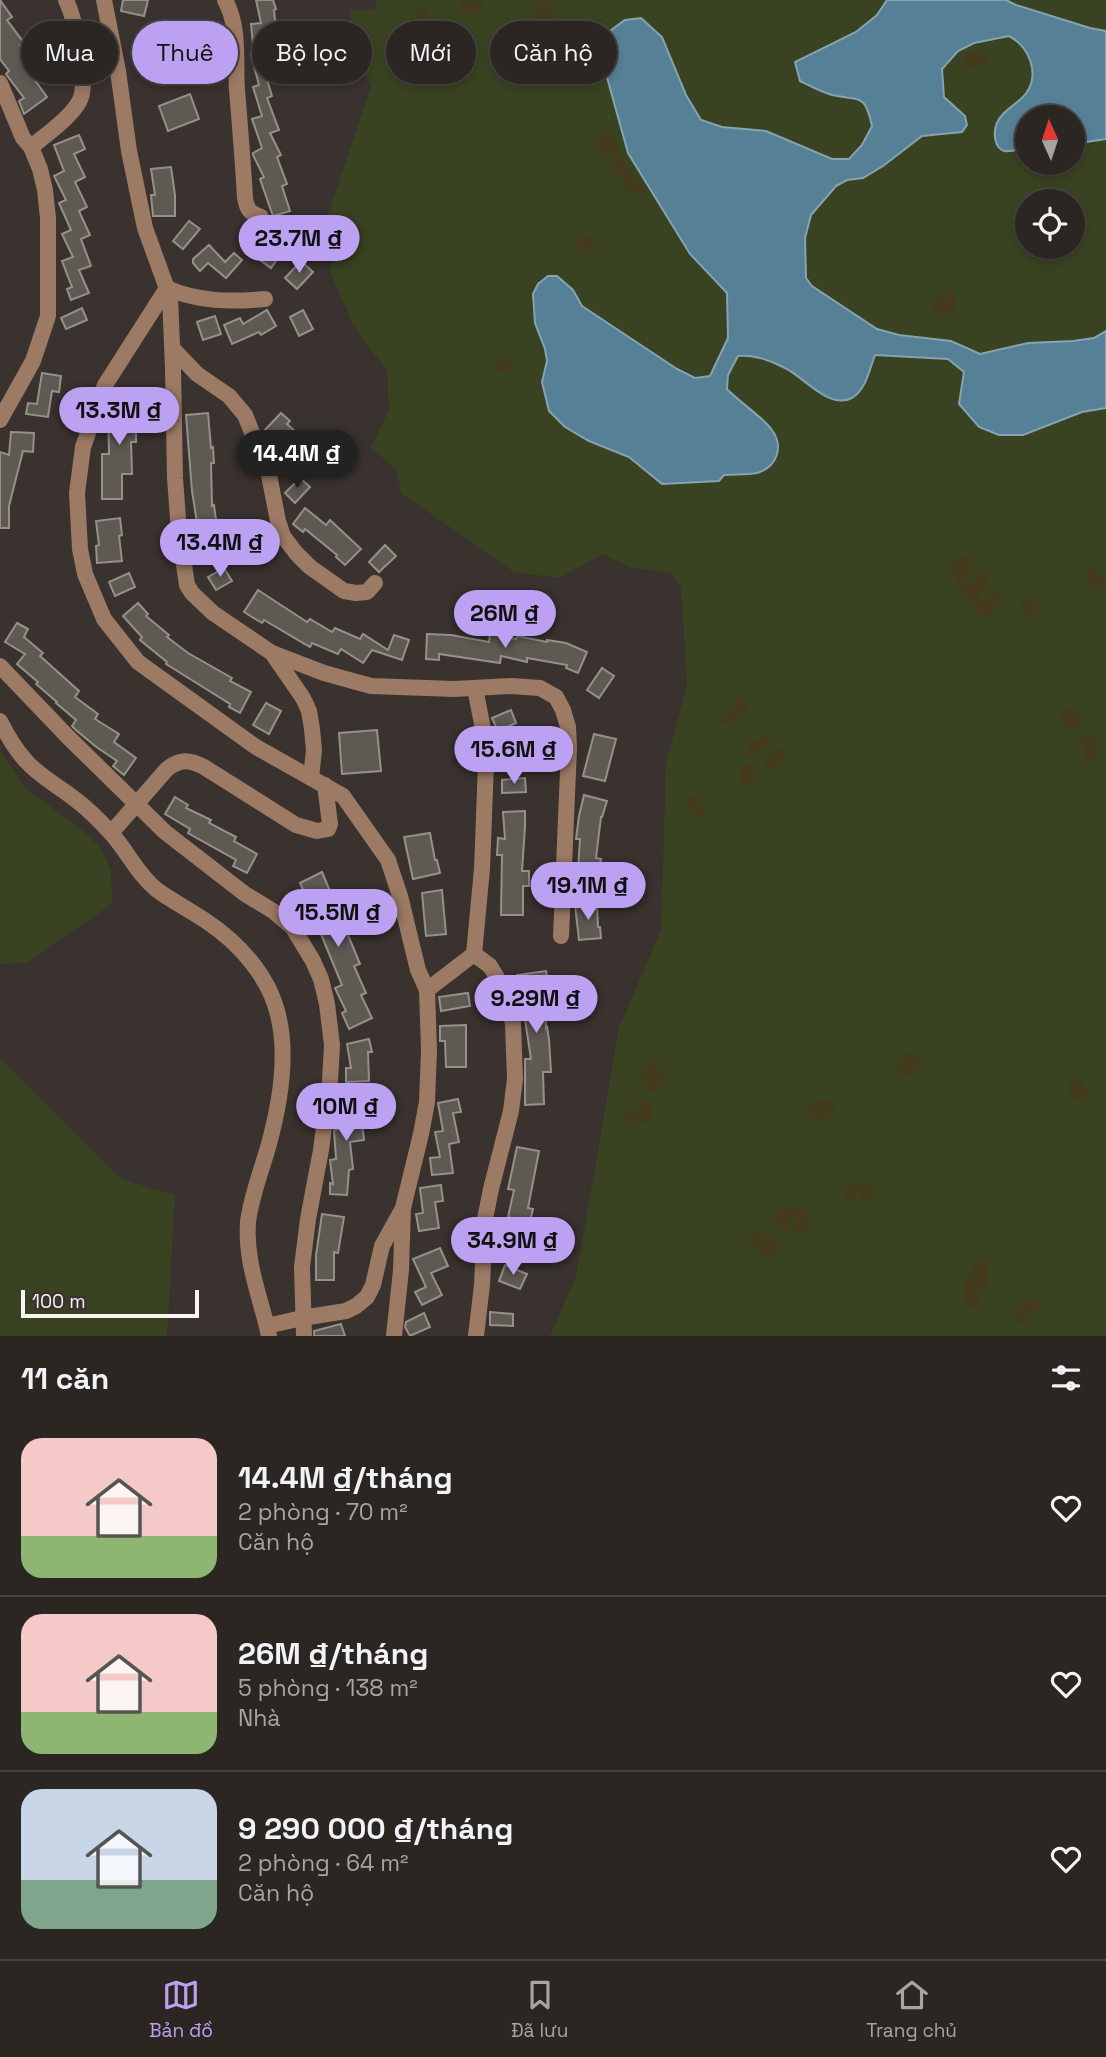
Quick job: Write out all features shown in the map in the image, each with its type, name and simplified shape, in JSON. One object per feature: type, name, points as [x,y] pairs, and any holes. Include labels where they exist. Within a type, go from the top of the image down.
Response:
[{"type":"street","points":[[31,147],[73,110],[81,99],[82,64],[66,0]]},
{"type":"street","points":[[104,0],[118,71],[129,151],[145,228],[167,288],[171,309],[175,478],[187,585],[213,613],[272,653],[324,673],[370,686],[511,686],[540,688],[556,697],[566,719],[569,748],[561,936]]},
{"type":"street","points":[[225,0],[235,26],[245,198],[251,213],[261,217]]},
{"type":"street","points":[[0,83],[23,138],[31,147],[45,190],[48,218],[48,316],[33,361],[0,420]]},
{"type":"street","points":[[167,288],[183,295],[229,302],[265,299]]},
{"type":"street","points":[[167,288],[105,385],[83,446],[77,494],[80,549],[85,574],[104,619],[138,662],[256,747],[343,796],[388,860],[400,896],[418,970],[427,990],[429,1050],[427,1102],[403,1208],[401,1270],[394,1336]]},
{"type":"street","points":[[173,349],[197,374],[237,403],[245,415],[269,475],[283,536],[296,553],[310,568],[344,591],[367,592],[375,583]]},
{"type":"street","points":[[111,833],[167,769],[174,763],[185,760],[204,767],[296,825],[305,829],[328,829],[331,819],[318,782],[309,711],[272,653]]},
{"type":"street","points":[[0,666],[136,805],[245,894],[273,911],[293,928],[313,961],[321,979],[331,1026],[331,1062],[321,1150],[302,1267],[304,1336]]},
{"type":"street","points":[[427,990],[474,954],[486,789],[486,748],[475,688]]},
{"type":"street","points":[[0,721],[25,760],[41,776],[76,800],[111,833],[134,866],[155,889],[208,922],[251,959],[268,988],[278,1014],[283,1054],[278,1097],[248,1221],[252,1278],[268,1331],[302,1318],[346,1311],[366,1297],[373,1285],[382,1246],[403,1208]]},
{"type":"street","points":[[474,954],[490,966],[505,990],[513,1024],[515,1079],[511,1111],[485,1219],[476,1336]]},
{"type":"green space","points":[[377,0],[1106,0],[1106,1336],[550,1336],[576,1277],[619,1028],[661,930],[666,763],[687,686],[681,587],[671,573],[629,567],[603,554],[559,578],[514,572],[401,493],[397,471],[371,447],[389,410],[387,371],[354,327],[331,274],[326,220],[371,87],[370,84],[372,84],[372,21],[350,21],[350,10],[374,10]]},
{"type":"green space","points":[[0,751],[26,789],[85,832],[99,846],[111,869],[112,904],[26,963],[0,964]]},
{"type":"green space","points":[[0,1058],[120,1178],[175,1194],[167,1336],[0,1336]]},
{"type":"sand","points":[[460,0],[479,0],[483,2],[483,7],[474,15],[467,14],[461,10]]},
{"type":"sand","points":[[540,2],[548,2],[553,7],[553,15],[548,20],[540,20],[535,15],[535,7]]},
{"type":"sand","points":[[423,7],[428,11],[427,21],[419,21],[416,15]]},
{"type":"sand","points":[[980,50],[985,53],[987,60],[984,64],[968,68],[963,64],[963,56]]},
{"type":"sand","points":[[608,134],[615,138],[625,164],[642,186],[643,191],[640,193],[633,194],[622,186],[622,173],[616,175],[610,169],[609,164],[616,158],[614,154],[605,156],[597,148],[597,141]]},
{"type":"sand","points":[[579,234],[588,236],[593,242],[594,249],[589,254],[579,254],[576,251],[581,247],[576,244]]},
{"type":"sand","points":[[945,292],[954,294],[956,305],[951,312],[943,314],[933,309],[935,297],[939,296],[946,302]]},
{"type":"sand","points":[[501,358],[508,358],[513,368],[503,373],[496,372],[493,366]]},
{"type":"sand","points":[[959,556],[968,558],[974,565],[966,576],[966,584],[970,586],[974,581],[977,570],[988,580],[989,586],[979,592],[982,601],[986,601],[993,592],[998,592],[999,602],[991,615],[977,613],[957,583],[953,565],[954,559]]},
{"type":"sand","points":[[1091,568],[1106,581],[1103,589],[1093,589],[1086,579],[1086,570]]},
{"type":"sand","points":[[1026,598],[1034,598],[1039,607],[1037,614],[1026,616],[1021,611],[1021,603]]},
{"type":"sand","points":[[737,698],[741,698],[745,703],[745,712],[722,724],[722,716]]},
{"type":"sand","points":[[1070,707],[1078,712],[1081,719],[1082,725],[1076,731],[1061,722],[1064,708]]},
{"type":"sand","points":[[1088,733],[1095,735],[1097,745],[1093,761],[1088,762],[1083,757],[1080,738]]},
{"type":"sand","points":[[763,736],[769,737],[769,745],[764,750],[753,752],[752,756],[748,755],[747,748]]},
{"type":"sand","points":[[778,749],[783,750],[783,759],[775,770],[769,770],[765,761]]},
{"type":"sand","points":[[746,764],[757,767],[758,774],[746,786],[740,786],[740,772]]},
{"type":"sand","points":[[689,797],[695,797],[704,806],[704,814],[700,820],[687,809]]},
{"type":"sand","points":[[907,1053],[916,1053],[919,1056],[919,1066],[909,1075],[902,1075],[898,1072],[897,1062],[903,1060]]},
{"type":"sand","points":[[649,1064],[656,1064],[663,1071],[662,1084],[659,1090],[653,1092],[647,1089],[640,1077],[642,1070]]},
{"type":"sand","points":[[1072,1080],[1080,1080],[1087,1090],[1088,1099],[1085,1102],[1076,1101],[1069,1093],[1068,1085]]},
{"type":"sand","points":[[637,1098],[649,1100],[653,1113],[649,1120],[630,1126],[625,1117],[627,1109],[632,1108],[639,1114],[640,1109],[635,1105]]},
{"type":"sand","points":[[827,1099],[835,1103],[835,1110],[828,1119],[814,1119],[808,1114],[811,1102]]},
{"type":"sand","points":[[863,1182],[873,1186],[875,1196],[870,1201],[864,1201],[860,1192],[856,1193],[854,1202],[849,1203],[844,1191],[853,1184]]},
{"type":"sand","points":[[788,1207],[805,1211],[808,1223],[804,1234],[793,1234],[792,1229],[796,1222],[793,1218],[787,1230],[778,1227],[775,1216]]},
{"type":"sand","points":[[755,1232],[764,1233],[769,1239],[781,1244],[779,1251],[771,1255],[761,1255],[757,1248],[748,1244]]},
{"type":"sand","points":[[979,1258],[990,1260],[987,1267],[988,1282],[984,1289],[976,1286],[976,1291],[982,1295],[978,1307],[972,1309],[966,1307],[963,1295],[968,1275]]},
{"type":"sand","points":[[1034,1298],[1040,1307],[1031,1312],[1021,1324],[1016,1320],[1019,1309],[1027,1299]]},
{"type":"water","points":[[887,0],[1006,0],[1106,31],[1106,139],[1085,142],[1085,105],[1015,105],[1015,150],[1001,150],[995,140],[997,123],[1027,92],[1032,76],[1030,60],[1022,46],[1009,36],[974,43],[958,51],[942,69],[944,97],[965,116],[967,125],[962,132],[922,136],[863,178],[847,180],[836,186],[811,215],[805,238],[806,278],[812,286],[877,329],[899,335],[951,341],[980,354],[1028,343],[1094,338],[1106,331],[1106,408],[1082,412],[1023,435],[999,435],[979,427],[959,404],[964,372],[948,359],[875,355],[861,390],[852,398],[843,401],[834,400],[817,391],[780,365],[750,356],[738,356],[728,375],[727,389],[768,425],[778,443],[774,461],[757,473],[724,475],[719,481],[662,484],[629,457],[589,441],[565,427],[549,411],[542,382],[547,361],[535,323],[533,294],[538,284],[548,276],[557,276],[573,290],[582,306],[695,378],[710,376],[728,338],[727,293],[690,254],[628,153],[609,84],[617,84],[617,26],[625,20],[641,18],[662,37],[686,95],[701,120],[722,127],[766,131],[832,159],[849,159],[862,145],[872,126],[867,108],[860,100],[828,94],[800,81],[795,62],[856,32],[877,15]]},
{"type":"building","points":[[0,0],[12,17],[7,20],[21,39],[21,84],[38,84],[47,97],[24,114],[19,101],[24,98],[6,74],[9,71],[0,59]]},
{"type":"building","points":[[123,0],[148,0],[144,16],[121,11]]},
{"type":"building","points":[[256,0],[273,0],[275,21],[261,21]]},
{"type":"building","points":[[268,84],[272,96],[267,98],[279,130],[270,133],[281,155],[277,157],[287,184],[282,186],[290,211],[273,216],[260,179],[264,177],[253,155],[262,148],[252,119],[262,116],[253,87]]},
{"type":"building","points":[[190,94],[199,119],[168,131],[159,106]]},
{"type":"building","points":[[79,135],[85,149],[74,154],[85,177],[75,182],[87,207],[79,211],[90,235],[81,239],[91,266],[79,270],[89,293],[71,300],[67,289],[72,287],[62,261],[73,257],[62,234],[71,230],[59,203],[66,200],[54,176],[64,171],[54,145]]},
{"type":"building","points":[[171,167],[175,216],[153,216],[151,195],[155,195],[151,169]]},
{"type":"building","points":[[189,221],[200,229],[183,249],[173,241]]},
{"type":"building","points":[[273,242],[284,249],[271,268],[260,260]]},
{"type":"building","points":[[209,245],[225,262],[234,253],[242,260],[226,278],[208,263],[200,271],[193,263],[193,259]]},
{"type":"building","points":[[301,261],[313,272],[297,289],[285,278]]},
{"type":"building","points":[[82,308],[87,320],[66,329],[61,318]]},
{"type":"building","points":[[267,310],[276,326],[261,335],[259,332],[232,344],[224,325],[240,318],[243,324]]},
{"type":"building","points":[[303,310],[313,329],[299,336],[290,317]]},
{"type":"building","points":[[215,316],[221,334],[203,340],[197,322]]},
{"type":"building","points":[[42,373],[61,376],[59,392],[52,391],[48,417],[26,414],[28,403],[37,404]]},
{"type":"building","points":[[111,399],[136,399],[136,442],[131,442],[132,474],[122,474],[122,499],[102,499],[102,454],[109,454],[108,407]]},
{"type":"building","points":[[208,413],[214,463],[211,463],[212,506],[214,505],[216,520],[197,523],[186,415]]},
{"type":"building","points":[[281,413],[290,421],[287,424],[309,444],[290,464],[280,455],[284,451],[263,432]]},
{"type":"building","points":[[11,432],[34,433],[33,452],[23,451],[9,506],[9,528],[0,528],[0,452],[9,455]]},
{"type":"building","points":[[300,478],[310,487],[295,503],[285,493]]},
{"type":"building","points":[[305,508],[326,525],[330,520],[361,549],[345,565],[305,529],[303,532],[293,524]]},
{"type":"building","points":[[120,518],[122,561],[97,563],[96,546],[99,545],[96,521]]},
{"type":"building","points":[[217,538],[223,554],[204,561],[198,544]]},
{"type":"building","points":[[385,545],[396,556],[379,572],[369,562]]},
{"type":"building","points":[[224,568],[232,581],[216,590],[208,577]]},
{"type":"building","points":[[129,573],[135,587],[115,596],[109,582]]},
{"type":"building","points":[[258,590],[307,622],[310,619],[332,632],[335,628],[360,639],[363,634],[388,650],[394,635],[409,640],[402,660],[372,650],[363,663],[341,649],[338,654],[312,643],[310,647],[264,620],[262,623],[244,612]]},
{"type":"building","points":[[138,603],[148,614],[146,616],[169,635],[167,637],[188,653],[232,678],[230,681],[251,692],[240,713],[166,664],[167,662],[140,640],[142,637],[123,616]]},
{"type":"building","points":[[17,623],[28,629],[24,637],[43,653],[40,656],[79,691],[75,697],[98,714],[95,719],[119,734],[114,742],[136,758],[124,775],[113,766],[117,761],[76,730],[72,726],[76,720],[17,664],[25,654],[5,642]]},
{"type":"building","points":[[427,634],[489,642],[490,634],[516,639],[517,636],[566,643],[587,652],[578,673],[566,668],[567,665],[527,658],[527,662],[501,656],[500,663],[439,654],[439,660],[426,659]]},
{"type":"building","points":[[602,668],[614,676],[599,698],[587,690]]},
{"type":"building","points":[[266,703],[281,711],[269,734],[253,725]]},
{"type":"building","points":[[511,710],[516,723],[498,731],[492,718]]},
{"type":"building","points":[[377,730],[381,771],[342,774],[339,733]]},
{"type":"building","points":[[594,734],[616,739],[605,781],[583,776]]},
{"type":"building","points":[[521,746],[524,758],[506,762],[504,750]]},
{"type":"building","points":[[525,778],[526,792],[502,793],[502,780]]},
{"type":"building","points":[[584,795],[607,801],[601,817],[596,858],[601,859],[599,872],[578,870],[580,839],[576,839]]},
{"type":"building","points":[[175,797],[188,805],[186,808],[211,820],[209,823],[236,837],[234,841],[257,854],[247,873],[233,866],[236,860],[188,833],[190,829],[165,814]]},
{"type":"building","points":[[525,811],[522,871],[529,871],[529,886],[523,886],[523,915],[501,915],[502,855],[497,855],[498,838],[505,839],[503,812]]},
{"type":"building","points":[[430,833],[440,873],[413,879],[404,837]]},
{"type":"building","points":[[322,872],[360,964],[354,966],[366,993],[361,995],[372,1018],[349,1029],[342,1013],[346,1011],[335,988],[342,985],[300,883]]},
{"type":"building","points":[[442,890],[446,934],[426,936],[422,893]]},
{"type":"building","points":[[597,904],[601,938],[579,940],[575,905]]},
{"type":"building","points":[[546,971],[549,986],[545,986],[546,1028],[551,1072],[543,1072],[544,1104],[525,1105],[525,1059],[531,1059],[523,990],[520,990],[517,975]]},
{"type":"building","points":[[468,993],[470,1006],[441,1011],[439,997]]},
{"type":"building","points":[[466,1025],[466,1067],[446,1067],[445,1041],[440,1041],[440,1026]]},
{"type":"building","points":[[369,1039],[372,1052],[368,1052],[369,1081],[346,1082],[346,1068],[351,1068],[347,1044]]},
{"type":"building","points":[[362,1097],[365,1113],[361,1114],[364,1140],[350,1142],[353,1169],[349,1170],[347,1195],[330,1194],[330,1183],[333,1184],[330,1160],[336,1159],[334,1130],[341,1129],[338,1101]]},
{"type":"building","points":[[458,1099],[461,1112],[453,1113],[459,1142],[449,1144],[453,1173],[432,1175],[430,1158],[440,1157],[435,1132],[443,1131],[438,1103]]},
{"type":"building","points":[[517,1147],[539,1151],[528,1208],[533,1209],[530,1222],[508,1217],[514,1190],[508,1189]]},
{"type":"building","points":[[441,1185],[443,1201],[435,1202],[439,1228],[419,1231],[416,1214],[423,1213],[420,1188]]},
{"type":"building","points":[[322,1214],[344,1217],[338,1253],[334,1252],[334,1280],[316,1280],[316,1255]]},
{"type":"building","points":[[503,1235],[529,1241],[527,1253],[500,1246]]},
{"type":"building","points":[[440,1248],[448,1266],[431,1273],[442,1295],[422,1305],[415,1292],[426,1287],[413,1259]]},
{"type":"building","points":[[505,1265],[527,1274],[520,1289],[499,1281]]},
{"type":"building","points":[[490,1312],[513,1314],[513,1326],[490,1325]]},
{"type":"building","points":[[424,1313],[430,1327],[410,1336],[405,1327],[406,1322]]},
{"type":"building","points":[[341,1324],[345,1336],[314,1336],[314,1331]]}]
